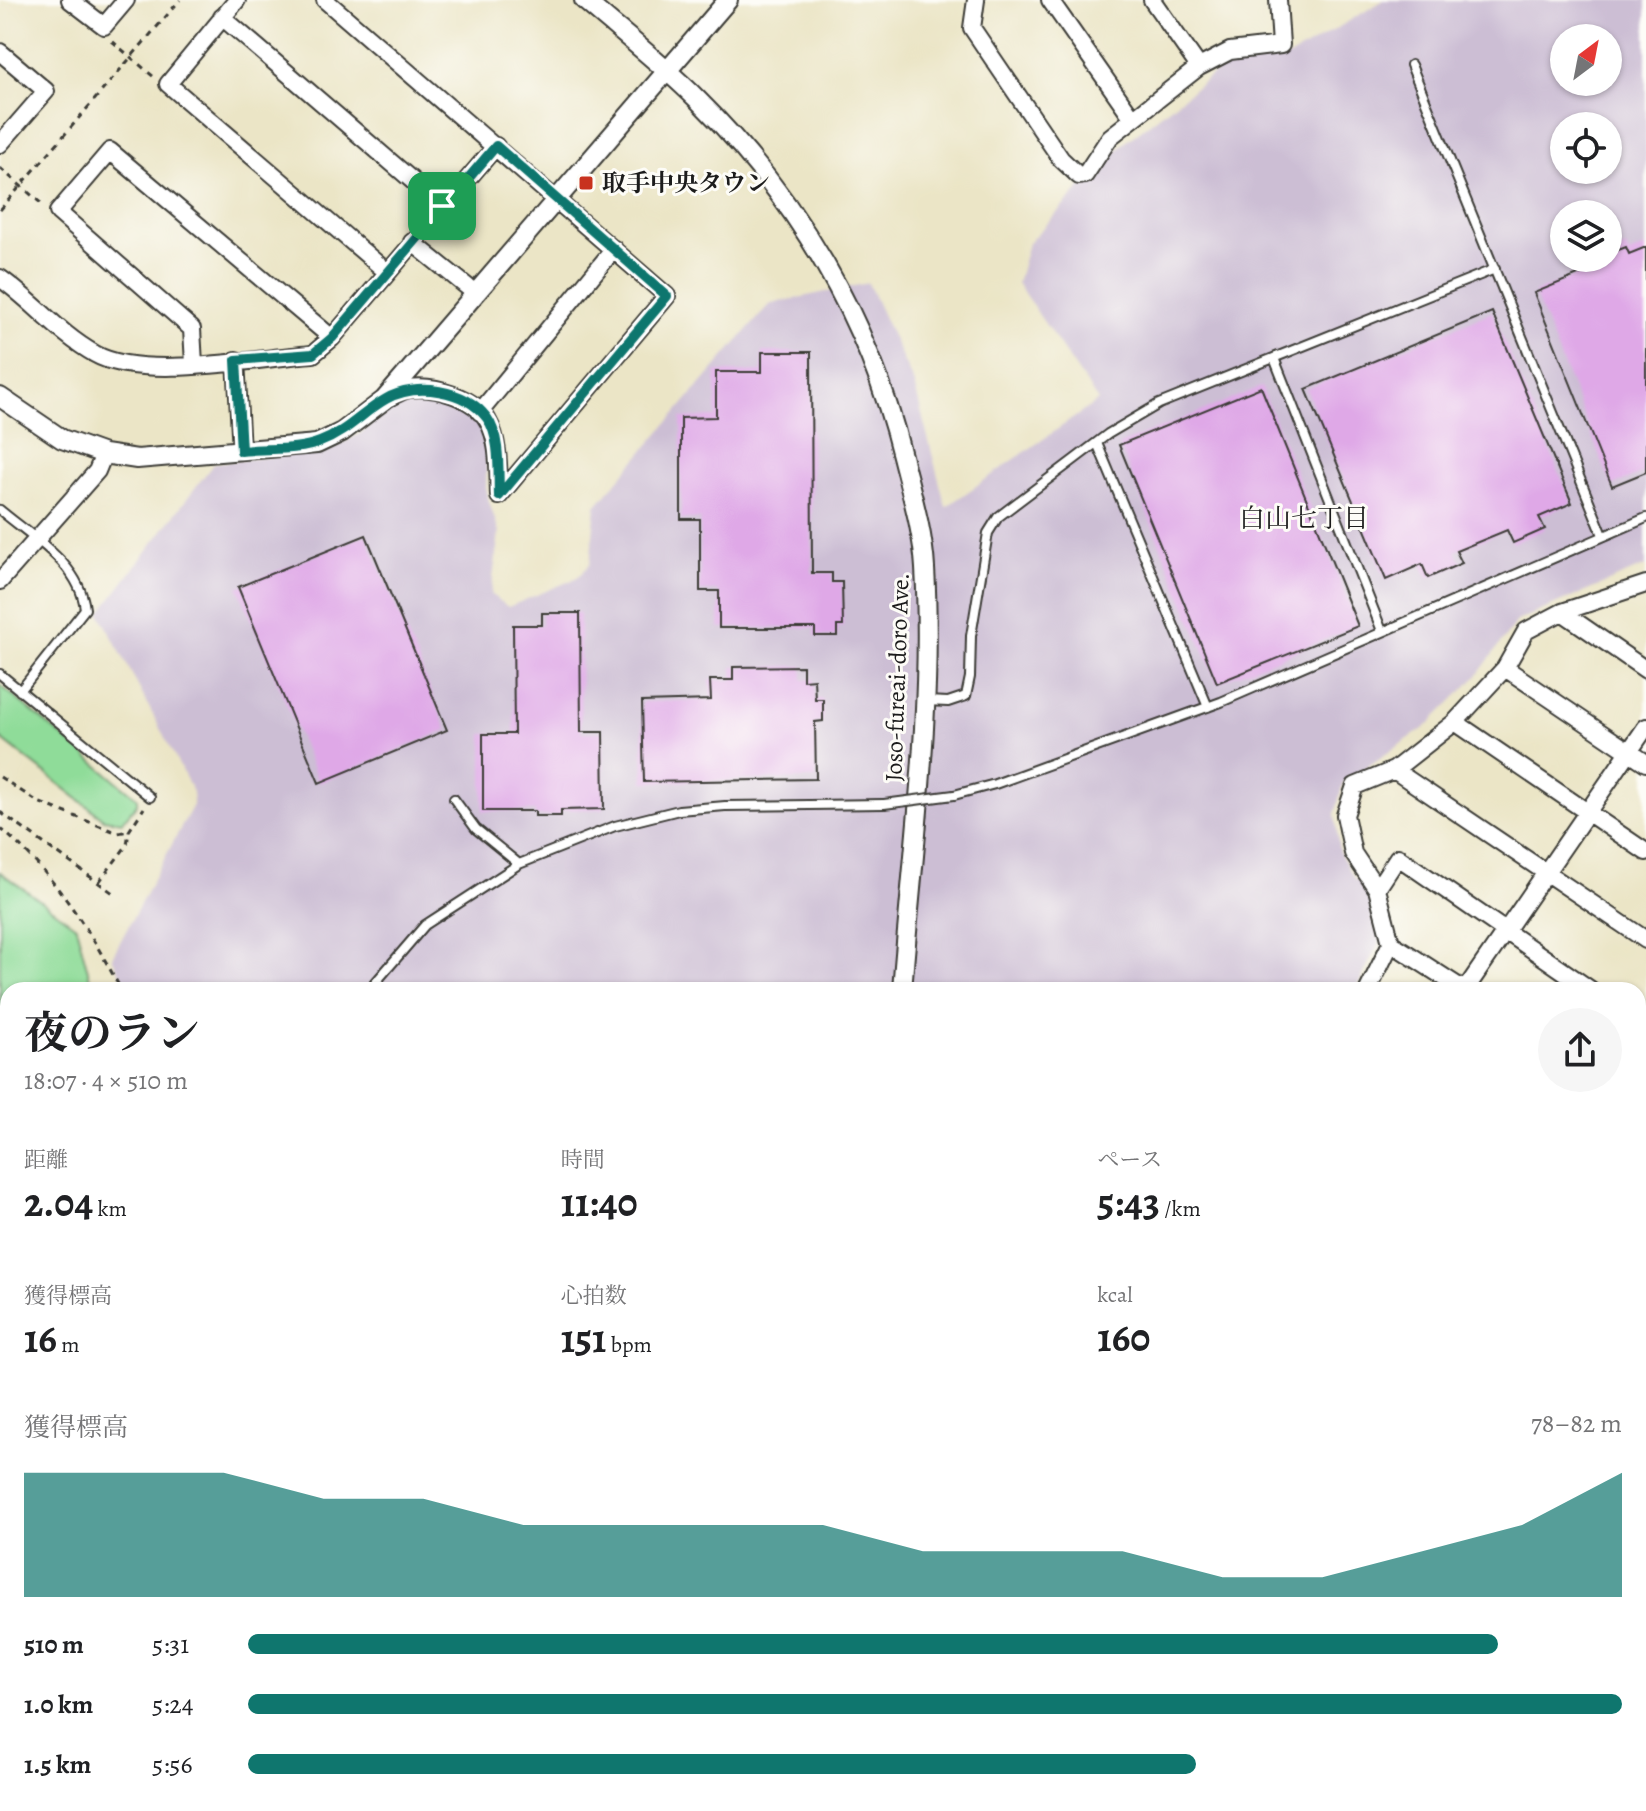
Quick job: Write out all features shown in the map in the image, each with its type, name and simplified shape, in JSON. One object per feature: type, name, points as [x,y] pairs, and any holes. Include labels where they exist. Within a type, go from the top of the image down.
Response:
[{"type":"street","points":[[70,0],[104,26],[126,0]]},
{"type":"street","points":[[237,0],[168,84],[387,272]]},
{"type":"street","points":[[325,0],[667,296],[499,496],[495,441],[488,419],[480,412],[448,393],[408,389],[384,400]]},
{"type":"street","name":"Joso-fureai-doro Ave.","points":[[584,0],[721,124],[794,215],[832,274],[870,348],[898,436],[925,564],[925,701],[903,982]]},
{"type":"street","points":[[0,397],[44,430],[104,454],[164,458],[317,444],[342,432],[384,400],[728,0]]},
{"type":"street","points":[[976,0],[972,28],[1074,174],[1085,175],[1110,137],[1199,67],[1230,51],[1281,45],[1278,0]]},
{"type":"street","points":[[1050,0],[1132,117]]},
{"type":"street","points":[[1152,0],[1199,67]]},
{"type":"street","points":[[222,17],[442,206]]},
{"type":"street","points":[[0,52],[46,91],[0,144]]},
{"type":"street","points":[[0,278],[68,337],[97,356],[133,368],[313,354],[332,338],[496,146]]},
{"type":"street","points":[[194,364],[192,329],[58,212],[110,151],[332,338]]},
{"type":"street","points":[[412,242],[475,293]]},
{"type":"street","points":[[480,412],[614,249]]},
{"type":"street","points":[[236,360],[241,451]]},
{"type":"street","points":[[0,581],[97,471],[104,454]]},
{"type":"street","points":[[1372,982],[1391,943],[1377,889],[1353,853],[1345,815],[1355,786],[1394,770],[1455,722],[1505,668],[1526,631],[1562,612],[1646,584]]},
{"type":"street","points":[[1562,612],[1646,670]]},
{"type":"street","points":[[1505,668],[1646,763]]},
{"type":"street","points":[[1455,722],[1646,852]]},
{"type":"street","points":[[1470,982],[1646,727]]},
{"type":"street","points":[[1394,770],[1646,940]]},
{"type":"street","points":[[1377,889],[1398,857],[1579,982]]},
{"type":"street","points":[[1391,943],[1452,982]]},
{"type":"lane","points":[[1411,65],[1603,535]]},
{"type":"lane","points":[[925,701],[948,702],[966,696],[970,677],[971,636],[988,533],[998,517],[1097,443],[1159,404],[1495,269]]},
{"type":"lane","points":[[1274,358],[1382,631]]},
{"type":"lane","points":[[1097,443],[1208,707]]},
{"type":"lane","points":[[0,510],[75,574],[83,592],[85,609],[20,691]]},
{"type":"lane","points":[[376,982],[425,925],[519,864],[615,826],[679,810],[884,804],[954,795],[995,784],[1208,707],[1646,518]]},
{"type":"lane","points":[[0,674],[150,797]]},
{"type":"lane","points":[[454,799],[476,829],[519,864]]},
{"type":"path","points":[[0,210],[180,0]]},
{"type":"path","points":[[110,39],[158,80]]},
{"type":"path","points":[[0,168],[46,208]]},
{"type":"path","points":[[0,777],[38,802],[118,833],[129,831]]},
{"type":"path","points":[[99,882],[127,845],[129,831],[150,797]]},
{"type":"path","points":[[0,812],[113,893]]},
{"type":"path","points":[[0,828],[36,859],[99,949],[117,982]]},
{"type":"shaded area","points":[[1384,0],[1646,0],[1646,566],[1517,621],[1476,677],[1426,727],[1343,783],[1335,814],[1339,851],[1354,878],[1377,889],[1383,934],[1360,982],[124,982],[112,957],[193,805],[193,792],[100,613],[214,463],[329,450],[361,433],[395,403],[429,399],[459,405],[475,418],[487,438],[486,492],[499,532],[491,594],[508,607],[577,578],[590,564],[596,506],[770,304],[868,283],[914,384],[946,507],[1098,401],[1017,283],[1028,243],[1123,144],[1231,60],[1289,57]]},
{"type":"green space","points":[[0,685],[137,798],[137,804],[122,822],[104,819],[0,738]]},
{"type":"green space","points":[[0,872],[76,926],[91,982],[0,982]]},
{"type":"building","points":[[1626,247],[1629,254],[1646,247],[1646,472],[1612,486],[1534,293],[1586,272],[1622,272],[1622,249]]},
{"type":"building","points":[[1492,312],[1572,503],[1539,517],[1545,529],[1513,543],[1507,530],[1456,551],[1462,563],[1428,578],[1422,564],[1386,580],[1306,389]]},
{"type":"building","points":[[762,352],[811,352],[812,573],[832,573],[832,582],[842,582],[843,626],[837,626],[837,636],[815,636],[815,628],[719,628],[719,591],[700,591],[700,519],[681,519],[681,418],[716,417],[716,372],[762,372]]},
{"type":"building","points":[[1261,387],[1358,626],[1217,683],[1119,445]]},
{"type":"building","points":[[366,535],[447,730],[319,783],[238,587]]},
{"type":"building","points":[[542,613],[580,613],[581,732],[603,732],[604,809],[561,810],[561,816],[535,816],[535,811],[483,811],[483,734],[514,734],[513,625],[542,625]]},
{"type":"building","points":[[803,666],[803,680],[814,679],[815,699],[823,699],[823,721],[815,722],[816,779],[644,782],[642,702],[711,700],[710,680],[733,680],[733,667]]},
{"type":"place","name":"取手中央タウン","points":[[586,183]]},
{"type":"district","name":"白山七丁目","points":[[1304,518]]},
{"type":"route","points":[[496,146],[667,296],[499,496],[495,441],[488,419],[474,407],[448,393],[408,389],[384,400],[342,432],[317,444],[241,451],[236,360],[313,354],[332,338],[442,206],[496,146]]}]
